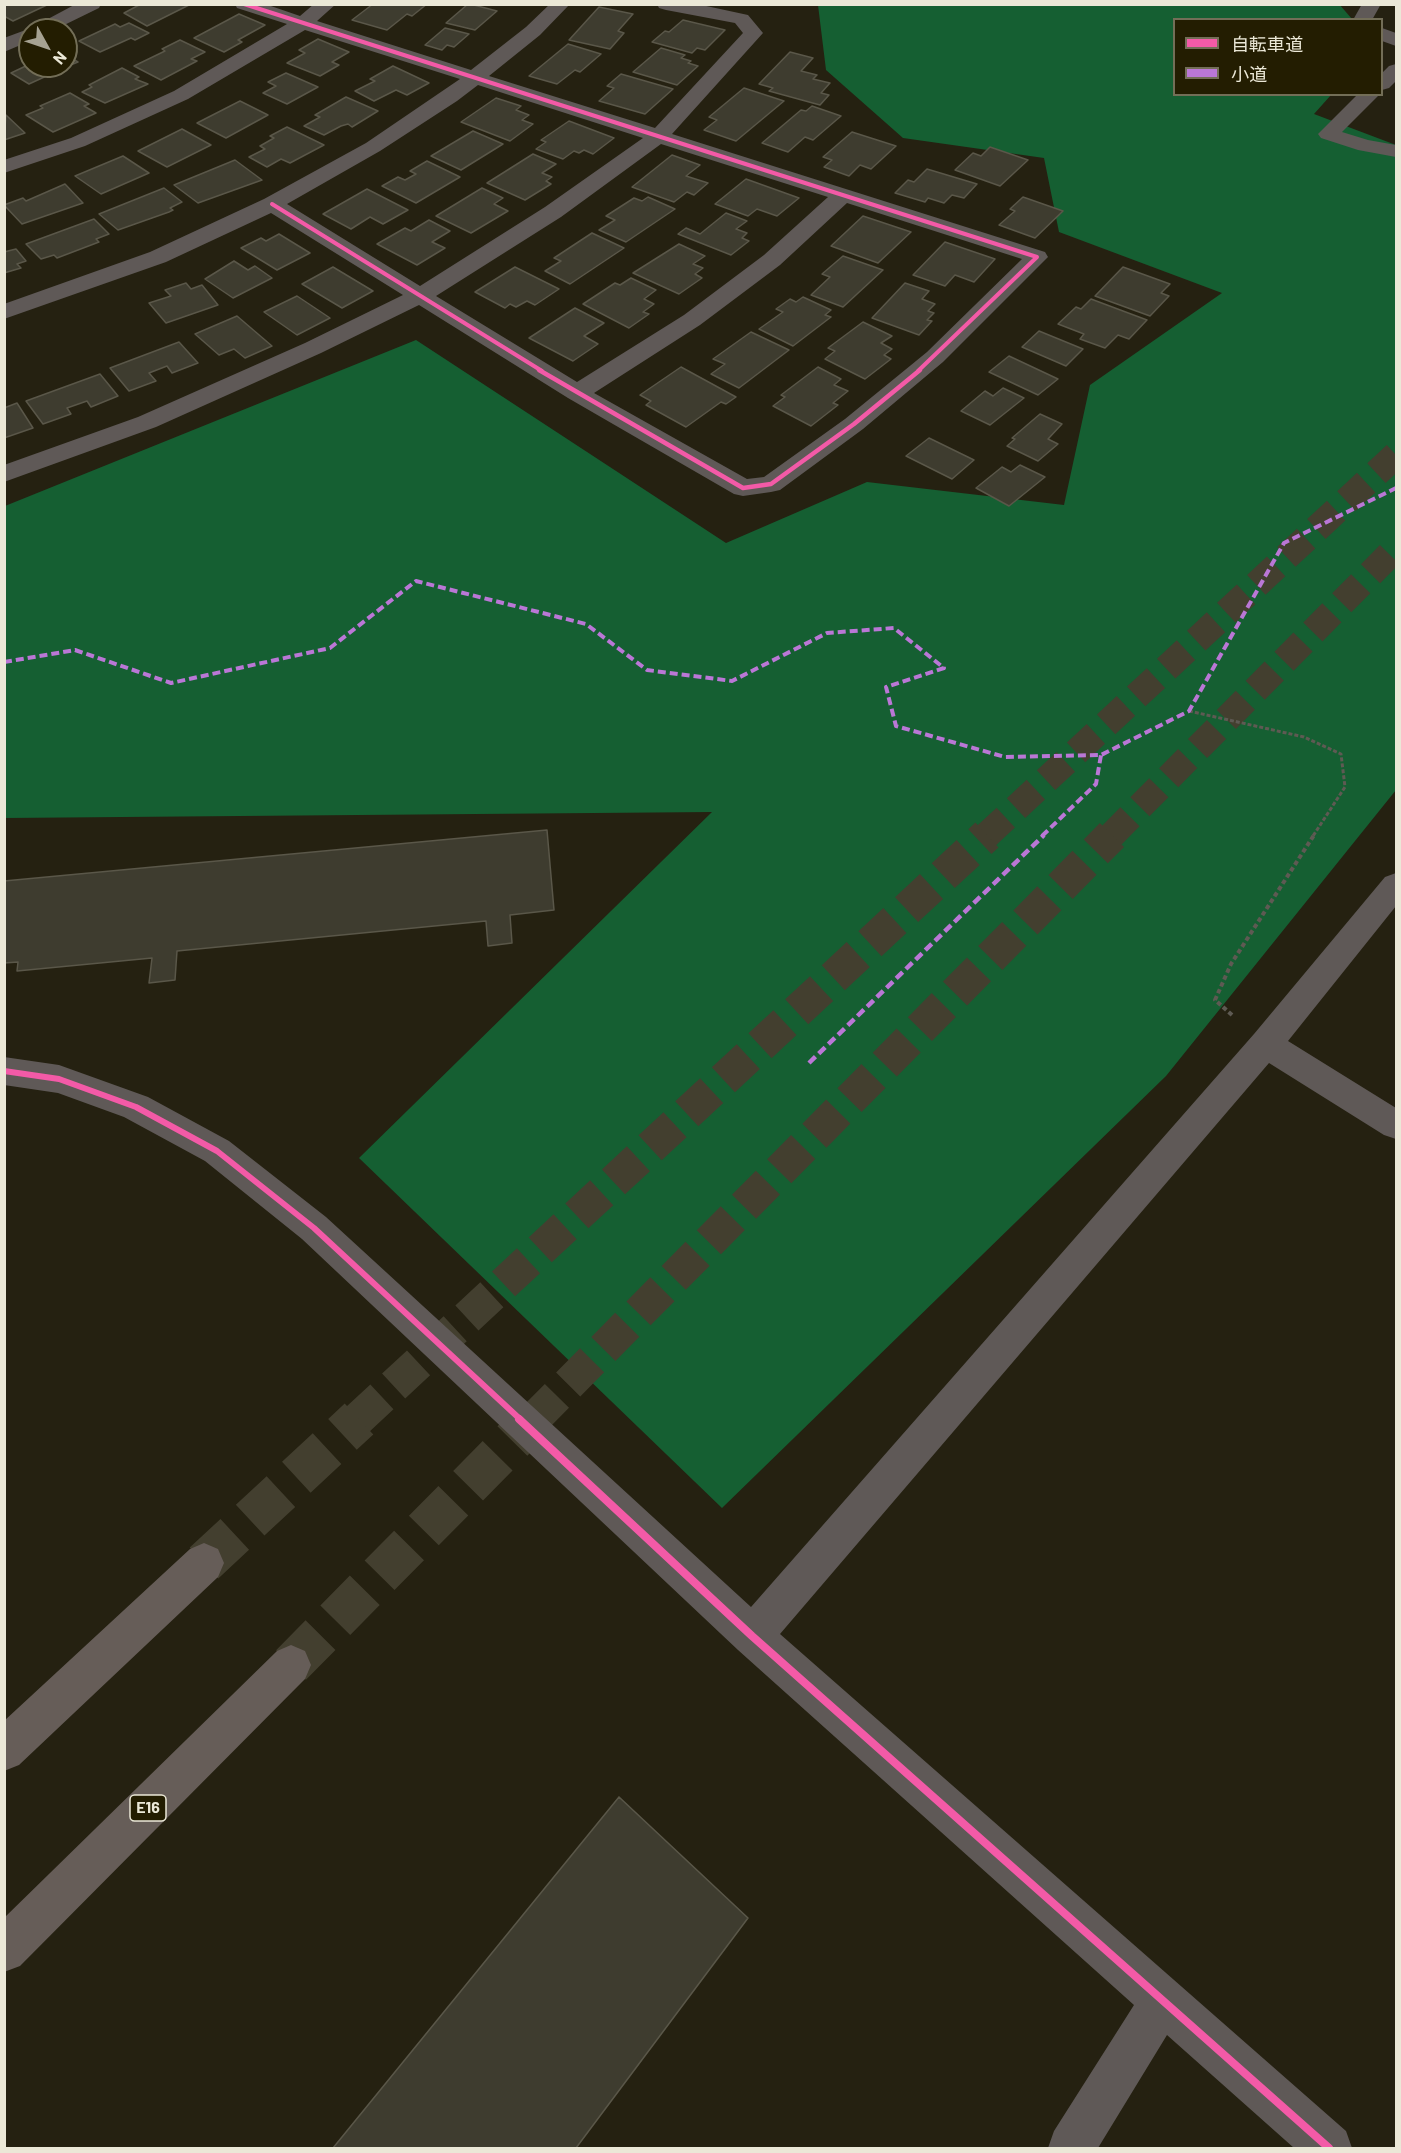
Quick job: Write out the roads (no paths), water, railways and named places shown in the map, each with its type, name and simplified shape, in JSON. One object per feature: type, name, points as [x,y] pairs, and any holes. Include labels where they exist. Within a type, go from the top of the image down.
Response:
[{"type":"highway","points":[[4,1750],[204,1563]]},
{"type":"highway","name":"E16","points":[[4,1950],[291,1665]]},
{"type":"street","points":[[63,18],[92,4]]},
{"type":"street","points":[[244,4],[1037,256],[935,357],[854,424],[771,484],[744,488],[578,393],[272,204]]},
{"type":"street","points":[[4,167],[78,142],[181,95],[302,23],[327,4]]},
{"type":"street","points":[[4,312],[158,256],[272,204],[373,147],[477,77],[561,4]]},
{"type":"street","points":[[4,474],[147,422],[313,348],[421,295],[553,212],[659,136],[753,33],[741,19],[666,4]]},
{"type":"street","points":[[1363,18],[1372,4]]},
{"type":"street","points":[[4,46],[18,40]]},
{"type":"street","points":[[1383,83],[1396,70]]},
{"type":"street","points":[[1368,96],[1328,134],[1365,146],[1396,151]]},
{"type":"street","points":[[578,393],[692,320],[772,260],[844,194]]},
{"type":"street","points":[[752,1636],[1266,1044],[1396,885]]},
{"type":"street","points":[[1266,1044],[1396,1125]]},
{"type":"street","points":[[4,1071],[59,1079],[136,1107],[217,1151],[314,1228],[752,1636],[1329,2148]]},
{"type":"street","points":[[1071,2148],[1162,2002]]},
{"type":"tunnel","points":[[986,836],[1396,455]]},
{"type":"tunnel","points":[[1111,836],[1396,548]]},
{"type":"tunnel","points":[[357,1420],[987,835]]},
{"type":"tunnel","points":[[533,1420],[1112,835]]},
{"type":"tunnel","points":[[204,1563],[359,1419]]},
{"type":"tunnel","points":[[291,1665],[534,1419]]}]
